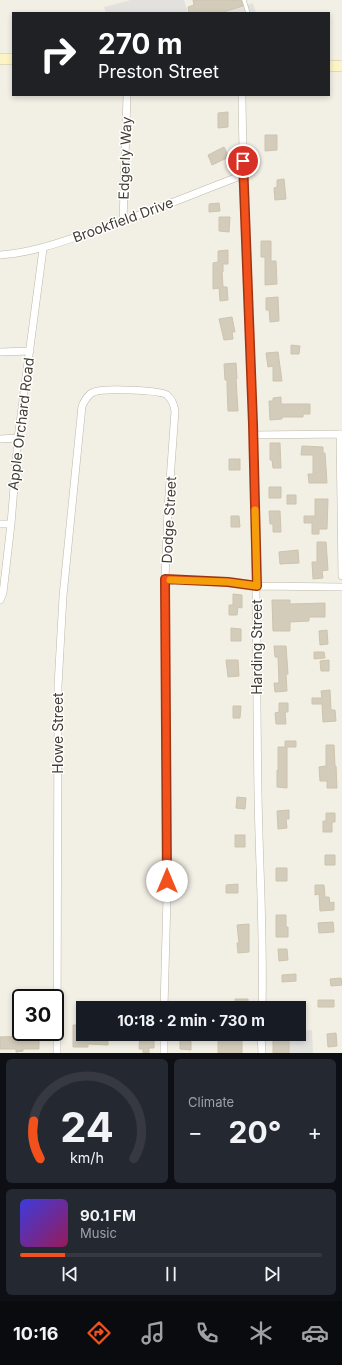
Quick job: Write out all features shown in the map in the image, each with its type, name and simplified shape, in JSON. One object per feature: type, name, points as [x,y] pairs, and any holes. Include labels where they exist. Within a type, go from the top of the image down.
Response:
[{"type":"street","points":[[0,59],[12,59]]},
{"type":"street","points":[[330,66],[342,66]]},
{"type":"street","name":"Edgerly Way","points":[[123,222],[127,96]]},
{"type":"street","name":"Harding Street","points":[[242,96],[243,175],[254,435],[257,586],[258,796],[263,966],[262,1001]]},
{"type":"street","name":"Brookfield Drive","points":[[0,255],[43,249],[123,222],[243,175]]},
{"type":"street","name":"Apple Orchard Road","points":[[0,600],[10,524],[18,438],[43,249]]},
{"type":"street","points":[[0,352],[30,351]]},
{"type":"street","name":"Howe Street","points":[[57,1053],[58,686],[63,596],[82,406],[87,397],[93,392],[102,389],[166,394]]},
{"type":"street","name":"Dodge Street","points":[[164,1001],[167,897],[165,579],[168,508],[175,411],[173,402],[166,394]]},
{"type":"street","points":[[254,435],[341,434],[342,576]]},
{"type":"street","points":[[0,438],[18,438]]},
{"type":"street","points":[[0,524],[10,524]]},
{"type":"street","points":[[165,579],[228,582],[257,586],[342,587]]},
{"type":"street","points":[[164,1041],[164,1053]]},
{"type":"street","points":[[261,1041],[262,1053]]},
{"type":"lane","points":[[244,0],[248,12]]},
{"type":"shaded area","points":[[131,0],[184,0],[188,12],[106,12],[104,7]]},
{"type":"shaded area","points":[[253,3],[256,12],[223,12]]},
{"type":"shaded area","points":[[306,1030],[312,1030],[313,1053],[289,1053],[289,1041],[306,1041]]},
{"type":"building","points":[[193,0],[241,0],[243,6],[223,12],[189,12],[188,7],[194,5]]},
{"type":"building","points":[[228,112],[228,127],[218,128],[218,113]]},
{"type":"building","points":[[265,135],[277,135],[277,150],[265,151]]},
{"type":"building","points":[[224,147],[229,157],[212,165],[208,155]]},
{"type":"building","points":[[284,179],[286,199],[275,200],[274,188],[277,187],[277,180]]},
{"type":"building","points":[[219,203],[220,211],[209,212],[209,204]]},
{"type":"building","points":[[219,217],[230,217],[229,232],[219,231]]},
{"type":"building","points":[[261,241],[271,241],[271,261],[276,261],[277,284],[265,285],[265,257],[261,257]]},
{"type":"building","points":[[228,250],[228,264],[223,264],[222,272],[223,287],[227,287],[228,300],[220,301],[219,288],[213,289],[213,263],[218,262],[218,251]]},
{"type":"building","points":[[278,297],[279,321],[270,322],[269,310],[266,310],[266,298]]},
{"type":"building","points":[[232,317],[235,332],[232,332],[233,339],[224,340],[219,319]]},
{"type":"building","points":[[291,345],[300,346],[299,354],[291,354]]},
{"type":"building","points":[[278,352],[282,381],[273,381],[273,366],[268,367],[266,353]]},
{"type":"building","points":[[236,363],[238,411],[228,411],[227,380],[225,380],[224,364]]},
{"type":"building","points":[[281,397],[281,404],[310,404],[310,414],[303,414],[303,417],[282,417],[282,419],[270,420],[269,401],[273,401],[273,398]]},
{"type":"building","points":[[270,443],[280,443],[281,468],[273,468],[272,460],[270,460]]},
{"type":"building","points":[[302,446],[323,447],[323,453],[325,453],[327,483],[309,483],[308,474],[313,474],[313,455],[301,455]]},
{"type":"building","points":[[229,459],[240,459],[240,470],[229,470]]},
{"type":"building","points":[[269,487],[281,487],[281,498],[269,498]]},
{"type":"building","points":[[287,495],[296,495],[296,504],[287,504]]},
{"type":"building","points":[[315,499],[328,499],[327,529],[319,529],[319,534],[312,534],[312,523],[304,523],[304,516],[315,516]]},
{"type":"building","points":[[269,511],[280,511],[281,532],[273,532],[273,524],[270,524]]},
{"type":"building","points":[[231,516],[239,516],[240,527],[231,527]]},
{"type":"building","points":[[317,542],[326,542],[328,570],[322,571],[323,578],[313,579],[312,562],[317,562]]},
{"type":"building","points":[[298,550],[299,563],[280,564],[279,552]]},
{"type":"building","points":[[233,594],[242,595],[242,608],[238,607],[237,615],[229,615],[229,605],[233,605]]},
{"type":"building","points":[[272,600],[290,600],[290,604],[325,603],[325,617],[309,617],[309,621],[290,622],[290,631],[273,631]]},
{"type":"building","points":[[231,628],[241,629],[241,641],[231,641]]},
{"type":"building","points":[[327,630],[328,644],[320,645],[319,631]]},
{"type":"building","points":[[274,646],[286,646],[288,674],[286,674],[287,691],[275,692],[274,683],[279,683],[278,657],[275,657]]},
{"type":"building","points":[[314,652],[324,652],[325,658],[314,659]]},
{"type":"building","points":[[226,660],[238,660],[239,676],[228,677]]},
{"type":"building","points":[[329,660],[329,671],[321,671],[320,661]]},
{"type":"building","points":[[330,690],[331,710],[335,710],[336,721],[323,722],[322,704],[312,704],[312,698],[322,698],[321,691]]},
{"type":"building","points":[[279,703],[288,703],[288,712],[285,712],[286,724],[276,724],[275,713],[279,712]]},
{"type":"building","points":[[233,706],[241,706],[240,718],[233,718]]},
{"type":"building","points":[[285,741],[296,741],[296,747],[287,747],[287,788],[277,787],[278,747],[285,747]]},
{"type":"building","points":[[326,745],[334,745],[337,788],[327,788],[327,781],[320,781],[319,767],[326,766]]},
{"type":"building","points":[[237,797],[246,798],[245,809],[236,808]]},
{"type":"building","points":[[289,810],[289,819],[286,819],[287,828],[278,829],[277,811]]},
{"type":"building","points":[[326,813],[335,813],[335,822],[332,822],[332,832],[323,832],[323,821],[326,821]]},
{"type":"building","points":[[235,835],[245,835],[245,847],[235,847]]},
{"type":"building","points":[[325,855],[335,855],[335,865],[325,865]]},
{"type":"building","points":[[276,868],[287,868],[287,881],[276,881]]},
{"type":"building","points":[[238,884],[238,893],[226,893],[226,885]]},
{"type":"building","points":[[315,885],[324,885],[325,897],[329,897],[330,903],[334,902],[334,910],[320,911],[319,894],[315,895]]},
{"type":"building","points":[[276,915],[286,915],[288,937],[276,937]]},
{"type":"building","points":[[333,922],[334,932],[319,933],[318,923]]},
{"type":"building","points":[[249,924],[249,952],[238,953],[237,943],[239,943],[237,925]]},
{"type":"building","points":[[278,949],[287,949],[288,960],[279,961]]},
{"type":"building","points":[[296,974],[296,981],[282,982],[282,975]]},
{"type":"building","points":[[341,978],[342,985],[331,986],[330,979]]},
{"type":"building","points":[[235,999],[248,999],[248,1001],[235,1001]]},
{"type":"building","points":[[318,1000],[334,1000],[334,1007],[318,1007]]},
{"type":"building","points":[[73,1025],[76,1025],[76,1041],[108,1041],[108,1045],[88,1044],[88,1047],[73,1047]]},
{"type":"building","points":[[336,1033],[337,1046],[328,1047],[327,1034]]},
{"type":"building","points":[[0,1037],[12,1037],[12,1041],[39,1041],[39,1049],[23,1049],[23,1051],[16,1052],[16,1049],[0,1049]]},
{"type":"building","points":[[140,1041],[154,1041],[154,1048],[149,1048],[149,1053],[143,1053],[143,1049],[139,1049]]},
{"type":"building","points":[[180,1041],[191,1041],[191,1050],[180,1049]]},
{"type":"building","points":[[218,1041],[242,1041],[242,1053],[218,1053]]},
{"type":"building","points":[[273,1041],[289,1041],[289,1053],[273,1053]]},
{"type":"slow traffic","points":[[170,580],[228,582],[257,586],[255,510]]},
{"type":"route","points":[[167,881],[165,579],[228,582],[257,586],[253,424],[243,161]]}]
